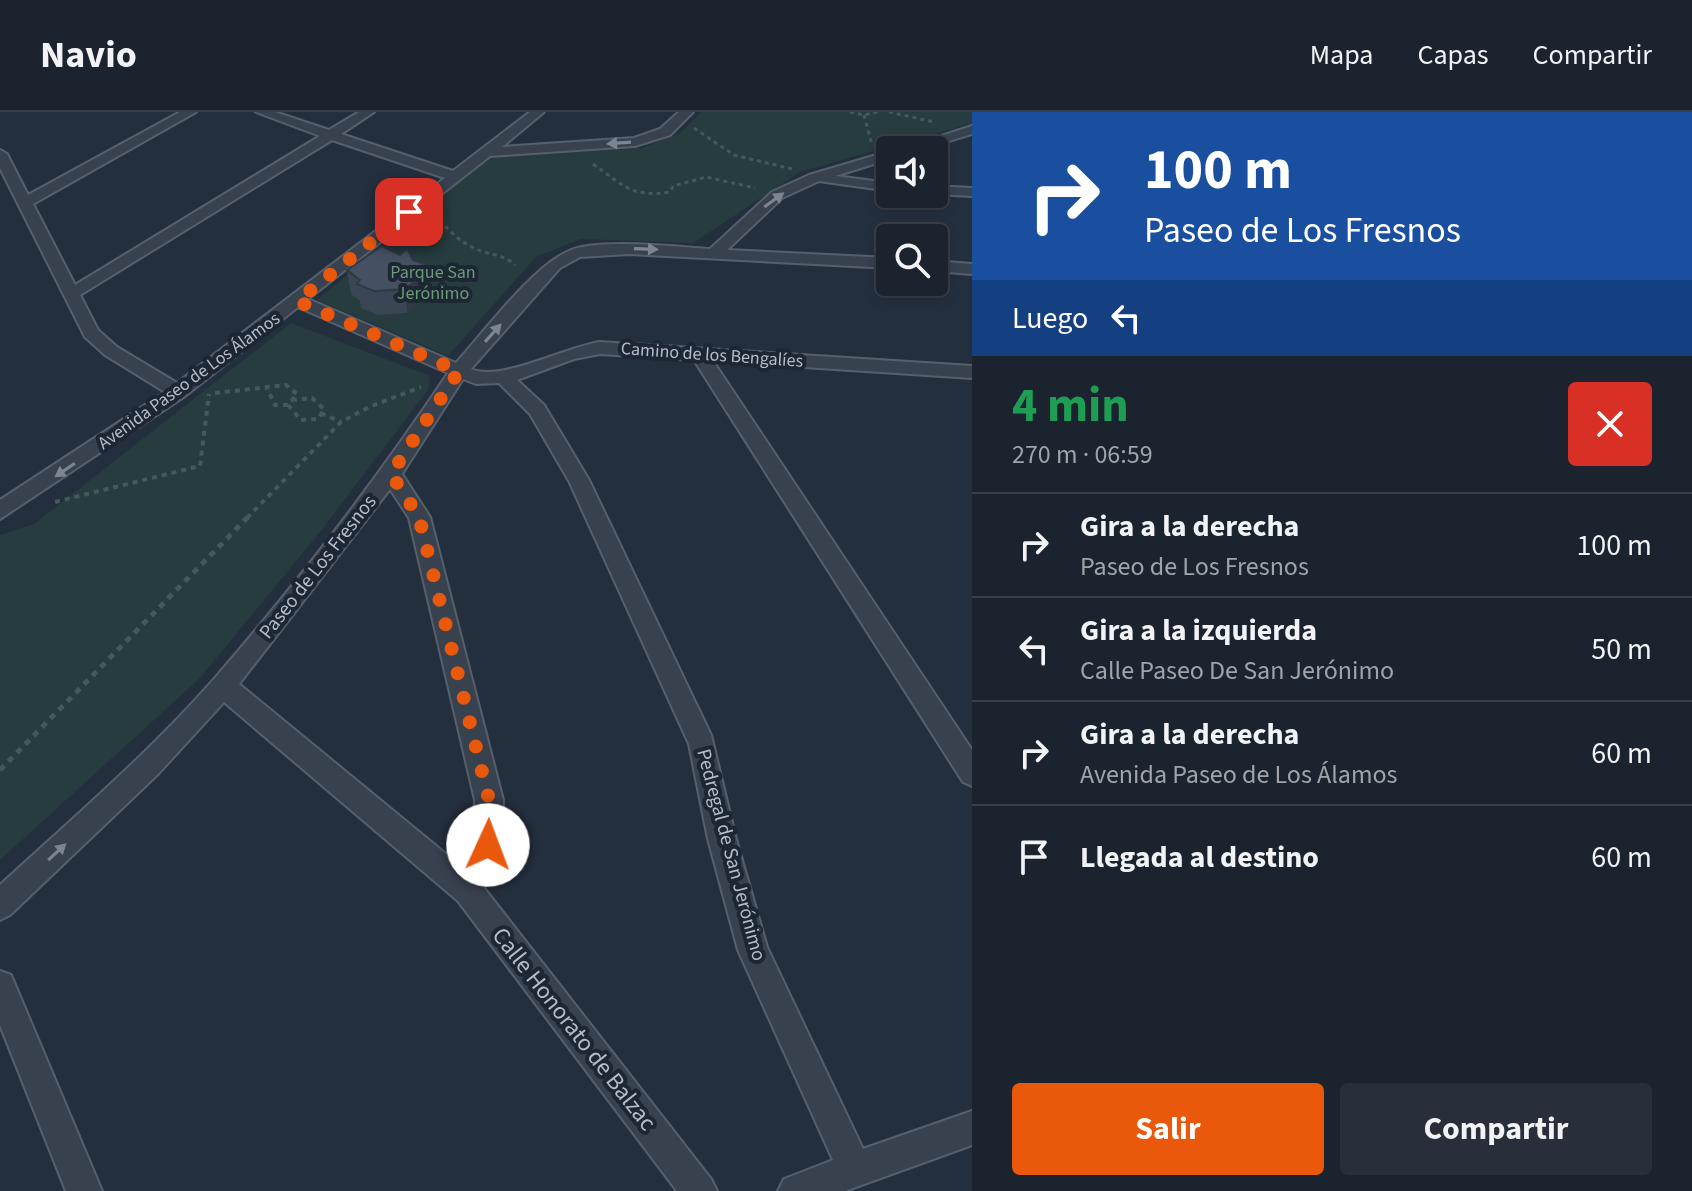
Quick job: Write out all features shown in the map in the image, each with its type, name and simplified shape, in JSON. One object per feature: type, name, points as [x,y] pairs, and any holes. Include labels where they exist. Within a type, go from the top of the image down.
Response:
[{"type":"street","points":[[25,202],[190,112]]},
{"type":"street","points":[[262,112],[454,176]]},
{"type":"street","points":[[71,294],[368,112]]},
{"type":"street","name":"Avenida Paseo de Los Álamos","points":[[0,511],[178,392],[538,112]]},
{"type":"street","points":[[484,152],[653,138],[687,112]]},
{"type":"street","points":[[948,137],[972,130]]},
{"type":"street","points":[[513,131],[527,142],[544,149]]},
{"type":"street","points":[[0,154],[91,333],[111,351],[178,392]]},
{"type":"street","points":[[716,251],[777,195],[814,178],[876,159]]},
{"type":"street","points":[[814,178],[876,185]]},
{"type":"street","points":[[948,191],[972,192]]},
{"type":"street","name":"Paseo de Los Fresnos","points":[[0,905],[149,765],[223,686],[391,474],[459,371],[554,265],[576,253],[629,249],[716,251],[876,262]]},
{"type":"street","points":[[948,267],[972,269]]},
{"type":"street","name":"Camino de los Bengalíes","points":[[297,301],[476,378],[505,379],[580,349],[972,372]]},
{"type":"street","points":[[700,355],[972,773]]},
{"type":"street","name":"Pedregal de San Jerónimo","points":[[505,379],[537,410],[579,480],[702,744],[722,839],[753,950],[855,1170]]},
{"type":"street","points":[[391,474],[419,517],[489,800],[488,845],[468,891]]},
{"type":"street","name":"Calle Honorato de Balzac","points":[[223,686],[468,891],[699,1191]]},
{"type":"street","points":[[0,986],[84,1191]]},
{"type":"street","points":[[796,1191],[972,1128]]},
{"type":"path","points":[[850,112],[864,115],[878,112]]},
{"type":"path","points":[[889,112],[934,122]]},
{"type":"path","points":[[864,115],[876,151]]},
{"type":"path","points":[[694,128],[715,145],[747,160],[783,164],[797,172]]},
{"type":"path","points":[[582,158],[622,181],[630,190],[646,196],[670,192],[673,186],[706,177],[777,195]]},
{"type":"path","points":[[432,214],[455,238],[487,254],[506,256],[515,265]]},
{"type":"path","points":[[0,770],[341,422],[369,407],[459,371]]},
{"type":"path","points":[[53,503],[200,466],[209,393],[286,385],[297,394],[290,402]]},
{"type":"path","points":[[267,388],[275,405],[310,396],[320,401],[324,409],[318,419],[301,420],[290,402]]},
{"type":"path","points":[[321,413],[341,422]]},
{"type":"green space","name":"Parque San Jerónimo","points":[[701,112],[972,112],[972,123],[926,136],[876,136],[876,150],[800,172],[693,243],[581,239],[536,257],[448,356],[317,300],[490,157],[642,148],[680,133]]},
{"type":"green space","points":[[291,323],[430,376],[428,390],[320,532],[199,679],[0,860],[0,535],[34,524]]},
{"type":"building","points":[[382,246],[400,255],[407,249],[413,260],[432,267],[405,289],[374,291],[357,284],[360,280],[347,270]]},
{"type":"route","points":[[409,212],[297,301],[459,371],[391,474],[419,517],[489,800],[488,845]]}]
